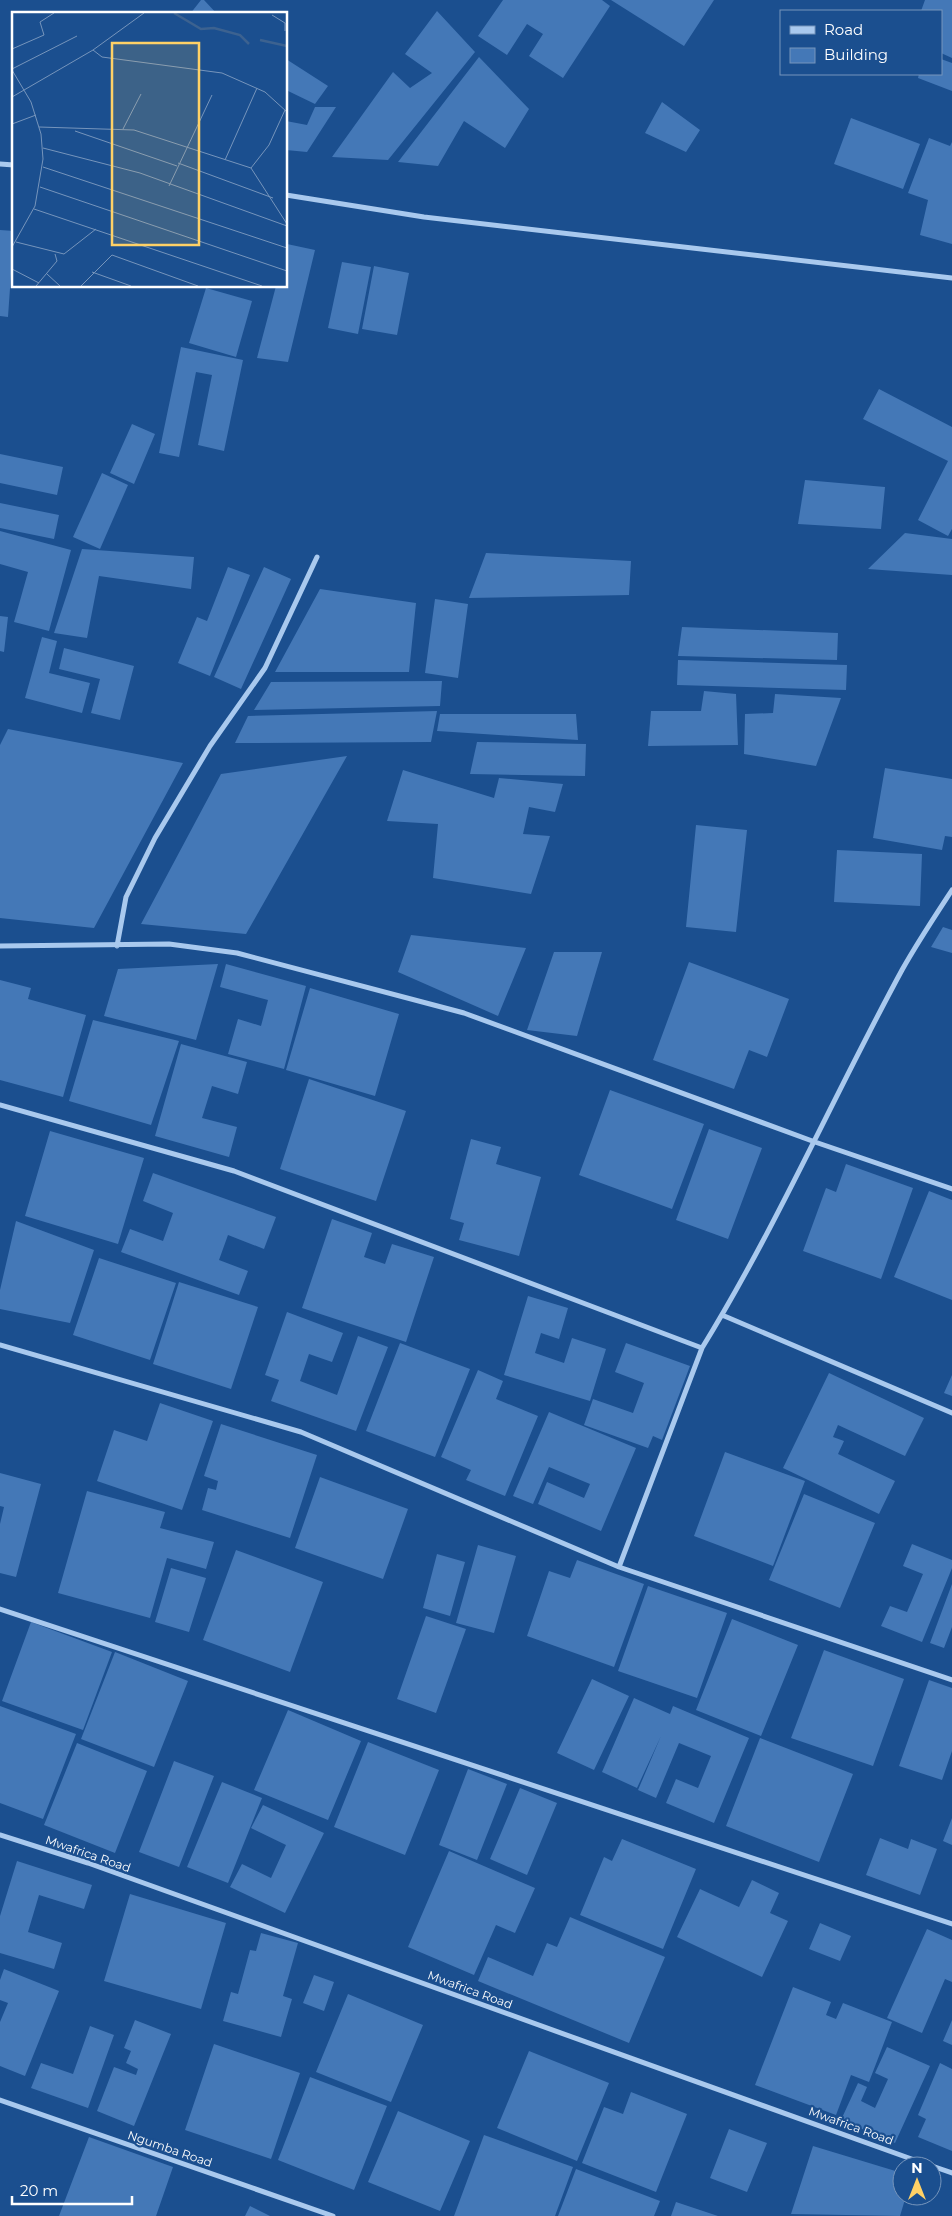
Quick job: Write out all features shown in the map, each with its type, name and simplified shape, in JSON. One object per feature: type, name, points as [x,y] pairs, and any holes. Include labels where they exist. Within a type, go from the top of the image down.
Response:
[{"type":"street","points":[[288,195],[444,219],[952,278]]},
{"type":"street","points":[[117,946],[126,897],[155,838],[210,746],[265,668],[318,557]]},
{"type":"street","points":[[619,1567],[702,1348],[722,1315],[815,1142],[903,969],[952,890]]},
{"type":"street","points":[[0,946],[169,944],[237,953],[464,1013],[815,1142],[952,1189]]},
{"type":"street","points":[[0,1105],[234,1171],[702,1348]]},
{"type":"street","points":[[722,1315],[952,1413]]},
{"type":"street","points":[[0,1345],[301,1432],[619,1567],[952,1680]]},
{"type":"street","points":[[0,1609],[952,1924]]},
{"type":"street","name":"Mwafrica Road","points":[[0,1835],[107,1870],[904,2156]]},
{"type":"street","name":"Ngumba Road","points":[[0,2100],[333,2216]]},
{"type":"building","points":[[201,0],[204,0],[215,12],[192,12]]},
{"type":"building","points":[[503,0],[602,0],[610,6],[563,78],[529,56],[543,34],[527,24],[507,55],[478,36]]},
{"type":"building","points":[[611,0],[714,0],[684,46]]},
{"type":"building","points":[[925,0],[952,0],[952,58],[942,53],[942,10],[921,10]]},
{"type":"building","points":[[437,11],[475,52],[388,160],[332,157],[393,72],[410,88],[432,73],[405,54]]},
{"type":"building","points":[[479,57],[529,109],[505,148],[464,121],[438,166],[398,162]]},
{"type":"building","points":[[942,59],[952,63],[952,91],[918,78],[919,75],[942,75]]},
{"type":"building","points":[[288,60],[328,86],[315,104],[288,91]]},
{"type":"building","points":[[662,102],[700,130],[686,152],[645,133]]},
{"type":"building","points":[[315,107],[336,107],[307,152],[288,150],[288,121],[307,125]]},
{"type":"building","points":[[851,118],[920,144],[903,189],[834,164]]},
{"type":"building","points":[[929,138],[950,146],[952,142],[952,244],[920,235],[928,200],[908,193]]},
{"type":"building","points":[[0,230],[12,231],[12,260],[8,317],[0,316]]},
{"type":"building","points":[[288,244],[315,250],[288,362],[257,358],[275,288],[288,288]]},
{"type":"building","points":[[342,262],[371,267],[358,334],[328,328]]},
{"type":"building","points":[[374,266],[409,273],[397,335],[362,329]]},
{"type":"building","points":[[206,288],[252,301],[236,357],[189,343]]},
{"type":"building","points":[[181,347],[243,360],[224,451],[198,445],[212,375],[196,372],[179,457],[159,453]]},
{"type":"building","points":[[879,389],[952,427],[952,529],[948,536],[918,520],[948,461],[863,419]]},
{"type":"building","points":[[132,424],[155,434],[134,484],[110,473]]},
{"type":"building","points":[[0,454],[63,467],[57,495],[0,483]]},
{"type":"building","points":[[102,473],[128,485],[100,549],[73,537]]},
{"type":"building","points":[[805,480],[885,487],[881,529],[798,524]]},
{"type":"building","points":[[0,503],[59,515],[54,539],[0,528]]},
{"type":"building","points":[[0,531],[71,550],[49,631],[14,622],[28,572],[0,564]]},
{"type":"building","points":[[905,533],[952,539],[952,575],[868,569]]},
{"type":"building","points":[[82,549],[194,557],[191,589],[99,576],[87,638],[54,633]]},
{"type":"building","points":[[486,553],[631,561],[629,595],[469,598]]},
{"type":"building","points":[[228,567],[250,575],[210,676],[178,663],[197,617],[207,621]]},
{"type":"building","points":[[264,567],[291,579],[241,689],[214,677]]},
{"type":"building","points":[[320,589],[416,603],[409,672],[275,672]]},
{"type":"building","points":[[435,599],[468,604],[458,678],[425,673]]},
{"type":"building","points":[[0,616],[8,617],[4,652],[0,651]]},
{"type":"building","points":[[682,627],[838,633],[837,660],[678,656]]},
{"type":"building","points":[[42,637],[57,641],[49,673],[90,683],[82,713],[25,698]]},
{"type":"building","points":[[64,648],[134,666],[120,720],[91,713],[100,679],[59,669]]},
{"type":"building","points":[[678,660],[847,665],[846,690],[677,685]]},
{"type":"building","points":[[442,681],[440,706],[254,710],[271,682]]},
{"type":"building","points":[[704,691],[736,694],[738,745],[648,746],[651,711],[701,711]]},
{"type":"building","points":[[775,694],[841,698],[816,766],[744,754],[745,714],[773,713]]},
{"type":"building","points":[[437,711],[431,742],[235,743],[248,716]]},
{"type":"building","points":[[440,714],[576,714],[578,740],[437,731]]},
{"type":"building","points":[[8,729],[183,763],[94,928],[0,918],[0,745]]},
{"type":"building","points":[[477,742],[586,744],[585,776],[470,774]]},
{"type":"building","points":[[347,756],[246,934],[141,924],[221,774]]},
{"type":"building","points":[[885,768],[952,779],[952,837],[945,836],[942,850],[873,838]]},
{"type":"building","points":[[403,770],[494,798],[499,778],[563,784],[555,812],[529,807],[523,834],[550,836],[531,894],[433,878],[438,824],[387,821]]},
{"type":"building","points":[[696,825],[747,830],[736,932],[686,927]]},
{"type":"building","points":[[837,850],[922,854],[920,906],[834,902]]},
{"type":"building","points":[[943,927],[952,930],[952,953],[931,947]]},
{"type":"building","points":[[411,935],[526,948],[498,1016],[398,972]]},
{"type":"building","points":[[554,952],[602,952],[577,1036],[527,1030]]},
{"type":"building","points":[[689,962],[789,999],[767,1057],[749,1050],[734,1089],[653,1060]]},
{"type":"building","points":[[218,964],[196,1040],[104,1016],[118,969]]},
{"type":"building","points":[[226,964],[306,986],[284,1069],[228,1054],[238,1019],[261,1026],[268,1000],[220,987]]},
{"type":"building","points":[[0,980],[31,988],[28,999],[86,1015],[63,1097],[0,1080]]},
{"type":"building","points":[[310,988],[399,1014],[375,1096],[286,1070]]},
{"type":"building","points":[[93,1020],[179,1041],[151,1125],[69,1101]]},
{"type":"building","points":[[181,1044],[247,1062],[238,1094],[212,1086],[202,1118],[237,1127],[229,1157],[155,1136]]},
{"type":"building","points":[[309,1079],[406,1111],[376,1201],[280,1169]]},
{"type":"building","points":[[610,1090],[704,1124],[672,1209],[579,1175]]},
{"type":"building","points":[[709,1129],[762,1148],[728,1239],[676,1220]]},
{"type":"building","points":[[50,1131],[144,1158],[118,1244],[25,1216]]},
{"type":"building","points":[[471,1139],[501,1147],[496,1164],[541,1177],[519,1256],[459,1240],[464,1223],[450,1219]]},
{"type":"building","points":[[846,1164],[913,1188],[881,1279],[803,1251],[826,1188],[836,1192]]},
{"type":"building","points":[[153,1173],[276,1217],[264,1249],[228,1235],[219,1260],[248,1271],[239,1295],[121,1252],[130,1229],[163,1241],[173,1213],[143,1201]]},
{"type":"building","points":[[929,1191],[952,1200],[952,1300],[894,1277]]},
{"type":"building","points":[[332,1219],[372,1233],[364,1257],[385,1264],[392,1244],[434,1257],[406,1342],[302,1308]]},
{"type":"building","points":[[16,1221],[94,1250],[70,1323],[0,1309],[0,1290]]},
{"type":"building","points":[[99,1258],[176,1283],[150,1360],[73,1335]]},
{"type":"building","points":[[179,1282],[258,1307],[231,1389],[153,1364]]},
{"type":"building","points":[[528,1296],[568,1308],[559,1339],[541,1333],[535,1353],[564,1363],[572,1338],[606,1349],[590,1401],[504,1375]]},
{"type":"building","points":[[287,1312],[343,1333],[332,1362],[309,1354],[300,1381],[337,1395],[358,1336],[388,1347],[356,1431],[271,1401],[279,1380],[265,1375]]},
{"type":"building","points":[[400,1343],[470,1369],[435,1457],[366,1431]]},
{"type":"building","points":[[626,1343],[690,1366],[662,1440],[653,1436],[648,1448],[584,1425],[593,1399],[633,1413],[644,1383],[615,1372]]},
{"type":"building","points":[[478,1370],[503,1381],[496,1399],[538,1416],[505,1496],[466,1480],[471,1470],[441,1457]]},
{"type":"building","points":[[829,1373],[924,1418],[905,1456],[838,1425],[833,1437],[844,1441],[838,1454],[895,1481],[879,1514],[783,1468]]},
{"type":"building","points":[[952,1375],[952,1396],[944,1393]]},
{"type":"building","points":[[160,1403],[213,1421],[182,1510],[97,1481],[114,1430],[147,1441]]},
{"type":"building","points":[[549,1412],[636,1448],[601,1531],[538,1504],[547,1482],[584,1498],[590,1484],[549,1467],[533,1504],[513,1496]]},
{"type":"building","points":[[221,1424],[317,1455],[290,1538],[202,1510],[208,1488],[216,1490],[218,1481],[204,1476]]},
{"type":"building","points":[[725,1452],[805,1481],[773,1566],[694,1536]]},
{"type":"building","points":[[0,1473],[41,1484],[16,1577],[0,1573],[0,1524],[4,1507],[0,1506]]},
{"type":"building","points":[[320,1477],[408,1509],[383,1579],[295,1548]]},
{"type":"building","points":[[87,1491],[165,1512],[160,1528],[214,1542],[206,1569],[167,1558],[150,1618],[58,1593]]},
{"type":"building","points":[[804,1494],[875,1523],[840,1608],[769,1580]]},
{"type":"building","points":[[912,1544],[952,1560],[952,1568],[922,1642],[881,1626],[890,1606],[907,1612],[923,1574],[903,1566]]},
{"type":"building","points":[[478,1545],[516,1556],[494,1633],[456,1623]]},
{"type":"building","points":[[236,1550],[323,1582],[290,1672],[203,1640]]},
{"type":"building","points":[[437,1554],[465,1562],[450,1616],[423,1608]]},
{"type":"building","points":[[577,1560],[644,1584],[614,1667],[527,1636],[549,1571],[570,1578]]},
{"type":"building","points":[[171,1568],[206,1578],[189,1632],[155,1622]]},
{"type":"building","points":[[952,1584],[952,1627],[944,1648],[930,1643]]},
{"type":"building","points":[[648,1586],[727,1613],[697,1698],[618,1671]]},
{"type":"building","points":[[426,1616],[466,1629],[436,1713],[397,1699]]},
{"type":"building","points":[[732,1619],[798,1645],[761,1736],[696,1710]]},
{"type":"building","points":[[31,1622],[112,1652],[83,1730],[2,1701]]},
{"type":"building","points":[[824,1650],[904,1679],[873,1766],[791,1738]]},
{"type":"building","points":[[115,1652],[188,1681],[154,1767],[81,1739]]},
{"type":"building","points":[[592,1679],[629,1696],[594,1770],[557,1753]]},
{"type":"building","points":[[929,1680],[952,1688],[952,1751],[942,1780],[899,1766]]},
{"type":"building","points":[[634,1698],[670,1714],[673,1706],[749,1738],[714,1823],[666,1803],[676,1779],[698,1788],[711,1756],[679,1743],[656,1798],[638,1790],[661,1736],[637,1788],[602,1772]]},
{"type":"building","points":[[0,1706],[76,1734],[43,1819],[0,1803]]},
{"type":"building","points":[[288,1710],[361,1741],[328,1820],[254,1790]]},
{"type":"building","points":[[760,1738],[853,1774],[819,1862],[726,1826]]},
{"type":"building","points":[[368,1742],[439,1770],[405,1855],[334,1827]]},
{"type":"building","points":[[77,1743],[147,1771],[115,1853],[44,1825]]},
{"type":"building","points":[[174,1761],[214,1776],[179,1867],[139,1852]]},
{"type":"building","points":[[468,1769],[507,1784],[477,1860],[439,1845]]},
{"type":"building","points":[[222,1782],[262,1798],[228,1883],[187,1867]]},
{"type":"building","points":[[520,1788],[557,1803],[527,1875],[490,1859]]},
{"type":"building","points":[[263,1805],[324,1833],[285,1913],[230,1887],[242,1864],[271,1878],[286,1845],[251,1828]]},
{"type":"building","points":[[952,1818],[952,1845],[943,1841]]},
{"type":"building","points":[[880,1838],[908,1849],[911,1839],[937,1849],[920,1895],[866,1875]]},
{"type":"building","points":[[622,1839],[696,1869],[663,1949],[580,1915],[604,1857],[612,1861]]},
{"type":"building","points":[[449,1851],[535,1888],[515,1933],[496,1925],[474,1975],[408,1947]]},
{"type":"building","points":[[17,1861],[92,1885],[84,1909],[39,1895],[28,1932],[62,1943],[54,1969],[0,1953],[0,1916]]},
{"type":"building","points":[[752,1880],[779,1893],[770,1913],[788,1921],[762,1977],[677,1937],[700,1889],[739,1907]]},
{"type":"building","points":[[130,1894],[226,1923],[201,2009],[104,1981]]},
{"type":"building","points":[[570,1917],[665,1957],[629,2043],[478,1981],[488,1957],[533,1976],[547,1943],[557,1947]]},
{"type":"building","points":[[820,1923],[851,1936],[840,1961],[809,1949]]},
{"type":"building","points":[[927,1929],[952,1940],[952,1982],[945,1979],[922,2033],[887,2018]]},
{"type":"building","points":[[261,1933],[298,1943],[283,1996],[292,1999],[281,2037],[223,2021],[231,1992],[238,1994],[250,1950],[256,1951]]},
{"type":"building","points":[[4,1969],[59,1991],[25,2076],[0,2066],[0,2022],[8,2003],[0,2000],[0,1980]]},
{"type":"building","points":[[314,1975],[334,1982],[324,2011],[303,2003]]},
{"type":"building","points":[[793,1987],[831,2002],[826,2015],[836,2019],[843,2003],[892,2022],[869,2082],[851,2075],[836,2115],[755,2085]]},
{"type":"building","points":[[348,1994],[423,2025],[391,2102],[316,2072]]},
{"type":"building","points":[[135,2020],[171,2034],[134,2126],[97,2111],[114,2067],[136,2075],[138,2069],[126,2063],[131,2051],[124,2048]]},
{"type":"building","points":[[952,2020],[952,2045],[943,2041]]},
{"type":"building","points":[[90,2026],[114,2035],[88,2108],[31,2088],[41,2063],[73,2074]]},
{"type":"building","points":[[214,2044],[300,2073],[271,2159],[185,2130]]},
{"type":"building","points":[[887,2047],[930,2066],[895,2143],[841,2120],[858,2083],[867,2087],[861,2101],[875,2108],[888,2079],[875,2073]]},
{"type":"building","points":[[529,2051],[609,2083],[577,2161],[497,2128]]},
{"type":"building","points":[[940,2063],[952,2069],[952,2151],[918,2137],[926,2119],[918,2115]]},
{"type":"building","points":[[310,2077],[387,2106],[354,2190],[278,2160]]},
{"type":"building","points":[[631,2092],[687,2114],[656,2192],[582,2163],[604,2107],[623,2114]]},
{"type":"building","points":[[398,2111],[470,2141],[440,2211],[368,2182]]},
{"type":"building","points":[[729,2129],[767,2143],[747,2192],[710,2178]]},
{"type":"building","points":[[484,2135],[573,2167],[555,2216],[454,2216]]},
{"type":"building","points":[[89,2137],[173,2167],[156,2216],[59,2216]]},
{"type":"building","points":[[813,2146],[892,2170],[892,2206],[903,2206],[900,2216],[791,2214]]},
{"type":"building","points":[[576,2169],[660,2201],[654,2216],[558,2216]]},
{"type":"building","points":[[676,2202],[718,2216],[671,2216]]},
{"type":"building","points":[[250,2206],[270,2216],[245,2216]]}]
